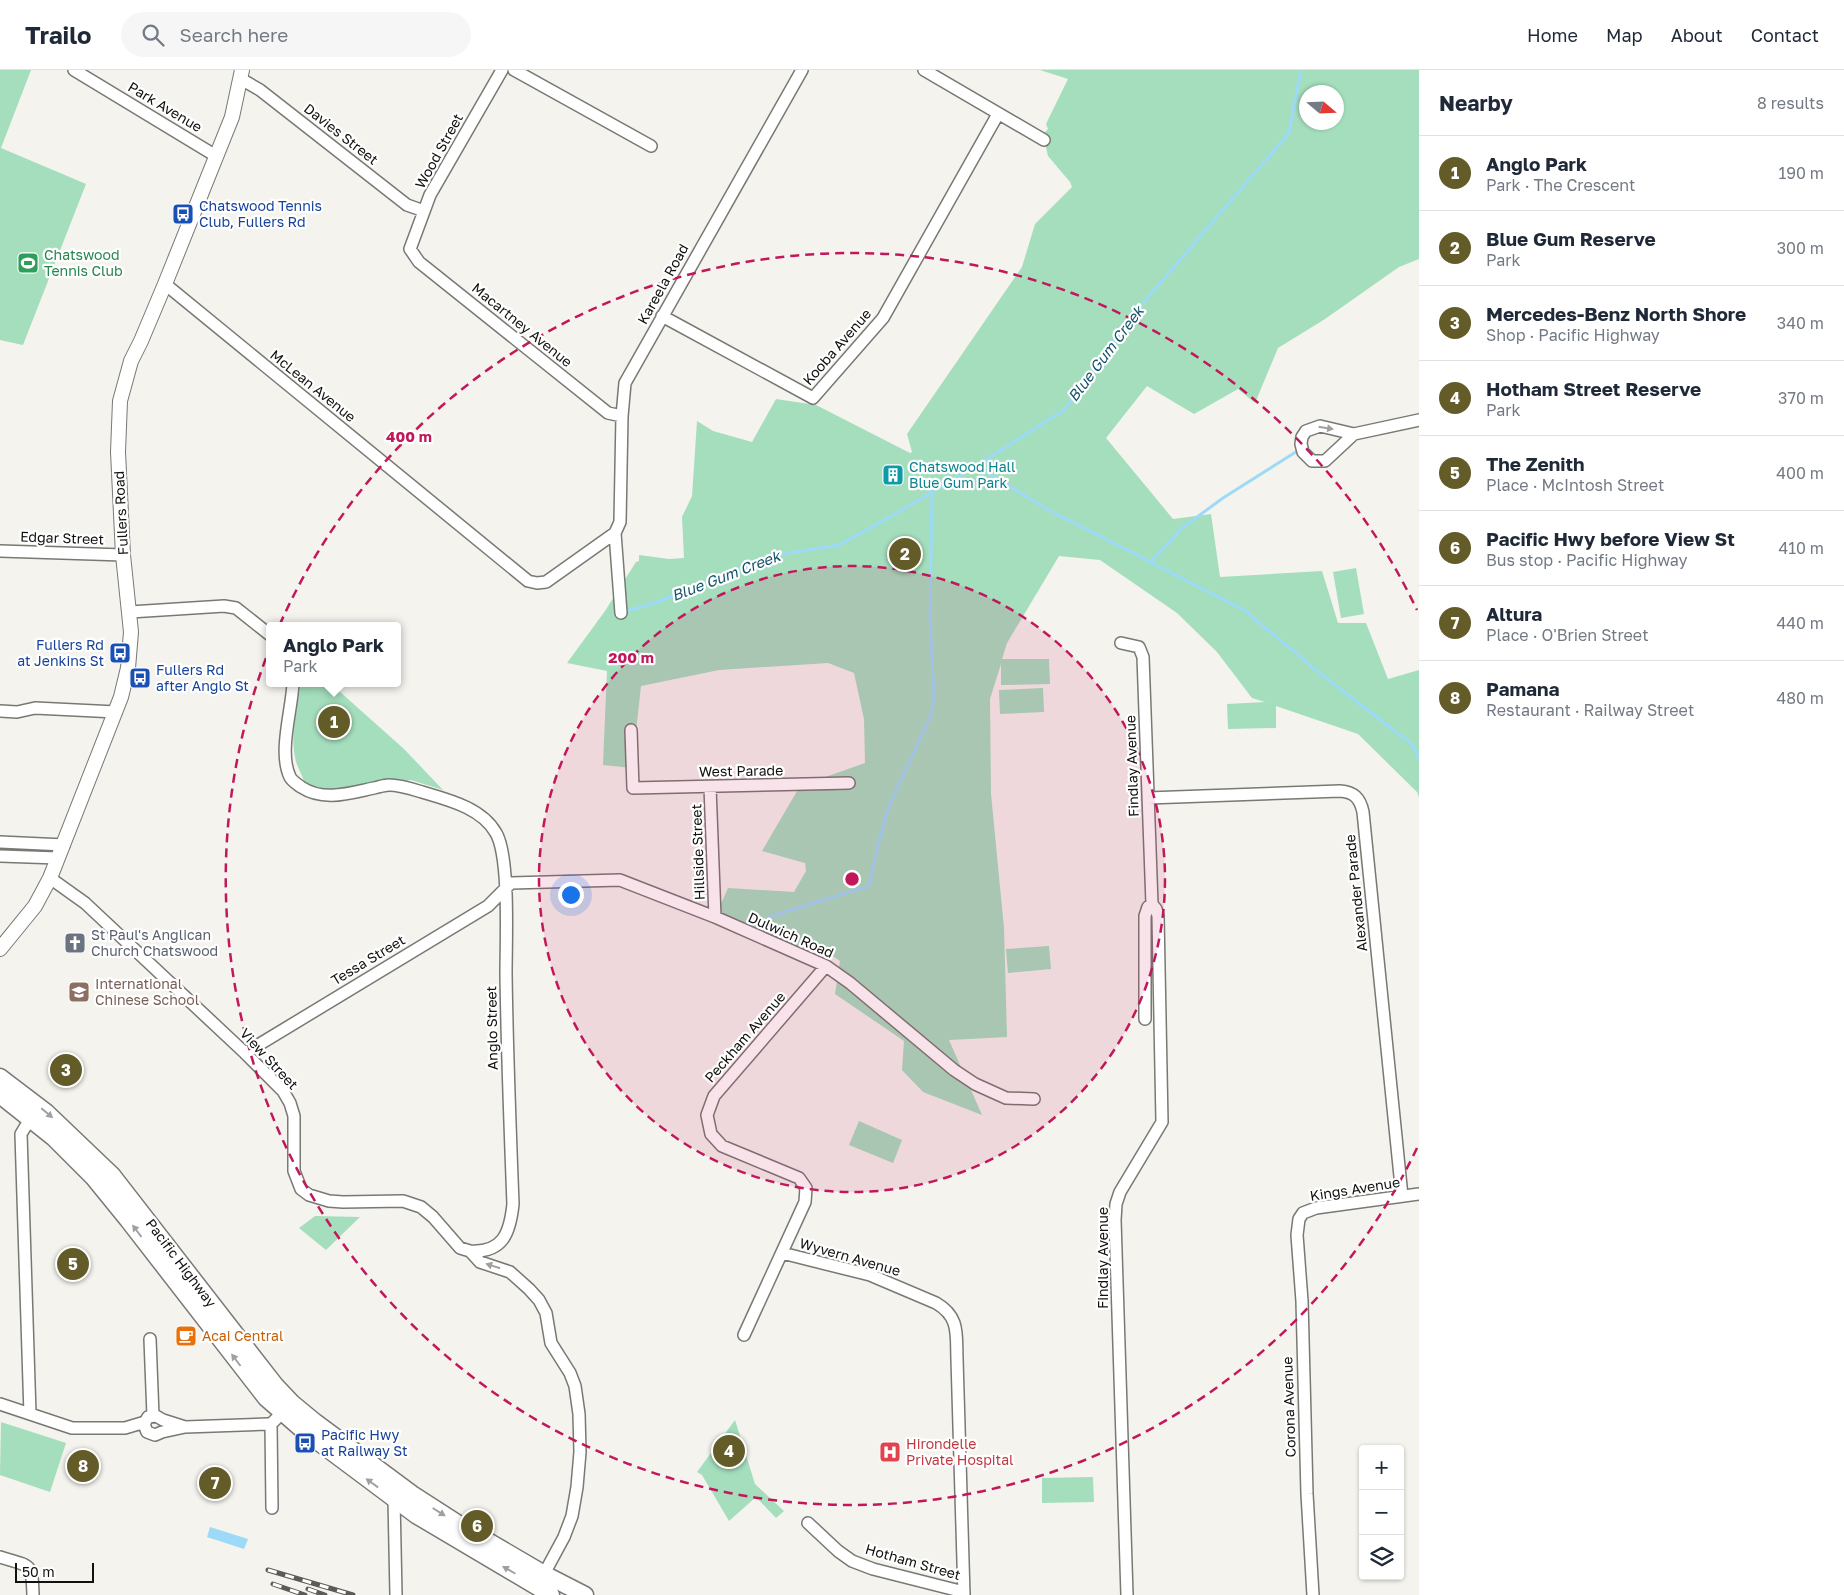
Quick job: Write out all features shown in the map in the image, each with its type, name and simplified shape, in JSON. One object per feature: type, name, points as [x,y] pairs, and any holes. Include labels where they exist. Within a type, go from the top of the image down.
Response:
[{"type":"highway","name":"Pacific Highway","points":[[0,1077],[46,1112],[112,1175],[275,1385],[282,1413],[457,1523],[544,1574],[585,1595]]},
{"type":"highway","name":"Pacific Highway","points":[[0,1095],[66,1149],[98,1182],[256,1388],[282,1413],[394,1499],[440,1531],[551,1595]]},
{"type":"main road","name":"Fullers Road","points":[[0,949],[35,906],[50,878],[116,712],[128,668],[131,632],[123,555],[118,452],[120,401],[131,361],[165,284],[232,117],[241,75]]},
{"type":"street","name":"Park Avenue","points":[[74,70],[216,156]]},
{"type":"street","name":"Wood Street","points":[[410,249],[430,195],[502,70]]},
{"type":"street","points":[[514,70],[651,146]]},
{"type":"street","name":"Kareela Road","points":[[621,613],[615,532],[620,522],[622,416],[625,383],[802,70]]},
{"type":"street","points":[[924,70],[1044,140]]},
{"type":"street","name":"Davies Street","points":[[241,75],[407,205],[424,211]]},
{"type":"street","name":"Kooba Avenue","points":[[662,316],[813,398],[883,318],[998,114]]},
{"type":"street","name":"Macartney Avenue","points":[[410,249],[419,262],[608,413],[622,416]]},
{"type":"street","name":"McLean Avenue","points":[[165,284],[528,581],[546,582],[615,532]]},
{"type":"street","points":[[1354,434],[1419,420]]},
{"type":"street","name":"Edgar Street","points":[[0,551],[123,555]]},
{"type":"street","points":[[130,612],[224,606],[236,608],[266,632]]},
{"type":"street","name":"Findlay Avenue","points":[[1121,642],[1138,647],[1143,657],[1152,904],[1158,916],[1162,1122],[1120,1192],[1116,1204],[1128,1595]]},
{"type":"street","name":"Anglo Street","points":[[293,687],[287,731],[286,764],[290,779],[310,791],[341,796],[388,785],[407,788],[453,801],[468,808],[490,823],[497,835],[501,848],[505,889],[507,1035],[513,1204],[507,1233],[498,1245],[488,1250],[470,1251]]},
{"type":"street","points":[[0,711],[17,712],[34,708],[116,712]]},
{"type":"street","name":"West Parade","points":[[631,730],[633,788],[849,783]]},
{"type":"street","name":"Hillside Street","points":[[710,786],[715,917]]},
{"type":"street","name":"Alexander Parade","points":[[1148,798],[1340,790],[1353,794],[1358,799],[1363,812],[1402,1196]]},
{"type":"street","points":[[0,842],[64,845]]},
{"type":"street","points":[[0,856],[58,858]]},
{"type":"street","name":"View Street","points":[[50,878],[85,903],[283,1092],[294,1116],[294,1171],[301,1189],[309,1195],[329,1201],[403,1200],[421,1207],[433,1217],[460,1248],[470,1251],[480,1262],[510,1272],[539,1300],[546,1313],[551,1343],[570,1373],[575,1386],[579,1414],[580,1452],[572,1516],[564,1537],[544,1574]]},
{"type":"street","name":"Dulwich Road","points":[[505,889],[512,883],[620,880],[715,917],[826,966],[850,983],[946,1064],[968,1079],[1006,1098],[1034,1100]]},
{"type":"street","name":"Tessa Street","points":[[244,1053],[488,906],[505,889]]},
{"type":"street","name":"Findlay Avenue","points":[[1145,1019],[1145,916],[1148,907],[1152,904]]},
{"type":"street","name":"Peckham Avenue","points":[[744,1335],[806,1202],[806,1188],[799,1178],[722,1146],[710,1134],[707,1115],[714,1096],[826,966]]},
{"type":"street","points":[[30,1119],[21,1134],[30,1414]]},
{"type":"street","name":"Kings Avenue","points":[[1299,1219],[1303,1213],[1316,1208],[1419,1194]]},
{"type":"street","name":"Corona Avenue","points":[[1299,1219],[1297,1235],[1302,1301],[1306,1484],[1313,1595]]},
{"type":"street","name":"Wyvern Avenue","points":[[782,1253],[870,1275],[946,1308],[952,1316],[955,1323],[957,1359],[964,1594]]},
{"type":"street","points":[[150,1338],[154,1424]]},
{"type":"street","points":[[0,1404],[72,1428],[125,1428],[154,1424],[185,1427],[282,1413],[272,1508]]},
{"type":"street","points":[[394,1499],[396,1594]]},
{"type":"street","name":"Hotham Street","points":[[808,1523],[838,1551],[852,1561],[873,1569],[964,1594]]},
{"type":"street","points":[[0,1557],[28,1566],[32,1572],[33,1595]]},
{"type":"green space","name":"Chatswood Tennis Club","points":[[0,70],[31,70],[1,148],[86,184],[23,345],[0,340]]},
{"type":"green space","points":[[1040,70],[1419,70],[1419,259],[1399,267],[1325,319],[1278,348],[1255,403],[1238,389],[1194,414],[1147,386],[1106,438],[1173,519],[1211,514],[1220,577],[1322,571],[1338,623],[1366,623],[1388,679],[1419,670],[1419,797],[1417,792],[1358,734],[1276,706],[1276,728],[1228,729],[1227,704],[1265,702],[1252,698],[1217,652],[1177,613],[1100,560],[1059,556],[1007,643],[1002,659],[1049,659],[1050,684],[1001,685],[1001,664],[990,699],[991,794],[1004,928],[1007,1037],[949,1040],[982,1115],[923,1092],[902,1070],[904,1041],[835,994],[840,961],[834,957],[713,922],[728,888],[794,892],[806,871],[805,863],[762,851],[800,786],[865,763],[864,719],[854,673],[828,663],[719,670],[641,686],[632,768],[603,765],[607,671],[567,663],[605,611],[636,562],[639,561],[639,555],[669,559],[684,558],[682,517],[692,496],[697,421],[713,431],[752,442],[776,399],[816,405],[910,453],[912,452],[907,434],[1022,267],[1035,224],[1072,187],[1048,156],[1043,134],[1048,129],[1046,124],[1068,79]]},
{"type":"green space","points":[[1356,568],[1364,614],[1341,618],[1333,572]]},
{"type":"green space","points":[[300,687],[334,687],[404,749],[443,790],[411,780],[353,790],[324,789],[304,782],[294,748],[295,720]]},
{"type":"green space","points":[[1043,688],[1044,712],[1000,714],[999,690]]},
{"type":"green space","points":[[1049,946],[1051,969],[1008,973],[1006,949]]},
{"type":"green space","points":[[859,1121],[902,1140],[893,1163],[849,1145]]},
{"type":"green space","points":[[315,1216],[360,1217],[326,1250],[299,1228]]},
{"type":"green space","points":[[735,1420],[755,1484],[784,1511],[776,1518],[756,1497],[729,1521],[702,1475],[697,1472]]},
{"type":"green space","points":[[1,1422],[66,1443],[50,1492],[0,1475]]},
{"type":"green space","points":[[1093,1477],[1094,1502],[1042,1503],[1042,1478]]},
{"type":"water","points":[[210,1527],[248,1539],[244,1549],[207,1537]]},
{"type":"waterway","name":"Blue Gum Creek","points":[[624,612],[657,602],[770,556],[839,545],[976,466],[1064,410],[1130,318],[1289,133],[1301,70]]},
{"type":"waterway","points":[[1151,562],[1182,528],[1223,498],[1299,450]]},
{"type":"waterway","points":[[976,466],[1047,509],[1244,610],[1321,674],[1413,745],[1419,758]]},
{"type":"waterway","points":[[769,917],[869,886],[889,806],[932,713],[934,697],[930,620],[932,493]]},
{"type":"railway","points":[[268,1570],[353,1595]]},
{"type":"railway","points":[[273,1584],[305,1595]]},
{"type":"railway","points":[[308,1589],[325,1595]]},
{"type":"place","name":"Chatswood Tennis Club, Fullers Rd","points":[[183,214]]},
{"type":"place","name":"Chatswood Tennis Club","points":[[28,263]]},
{"type":"place","name":"Chatswood Hall Blue Gum Park","points":[[893,475]]},
{"type":"place","name":"Blue Gum Reserve","points":[[905,554]]},
{"type":"place","name":"Fullers Rd at Jenkins St","points":[[120,653]]},
{"type":"place","name":"Fullers Rd after Anglo St","points":[[140,678]]},
{"type":"place","name":"Anglo Park","points":[[334,722]]},
{"type":"place","name":"St Paul's Anglican Church Chatswood","points":[[75,943]]},
{"type":"place","name":"International Chinese School","points":[[79,992]]},
{"type":"place","name":"Mercedes-Benz North Shore","points":[[66,1070]]},
{"type":"place","name":"The Zenith","points":[[73,1264]]},
{"type":"place","name":"Acai Central","points":[[186,1336]]},
{"type":"place","name":"Pacific Hwy at Railway St","points":[[305,1443]]},
{"type":"place","name":"Hotham Street Reserve","points":[[729,1451]]},
{"type":"place","name":"Hirondelle Private Hospital","points":[[890,1452]]},
{"type":"place","name":"Pamana","points":[[83,1466]]},
{"type":"place","name":"Altura","points":[[215,1483]]},
{"type":"place","name":"Pacific Hwy before View St","points":[[477,1526]]}]
